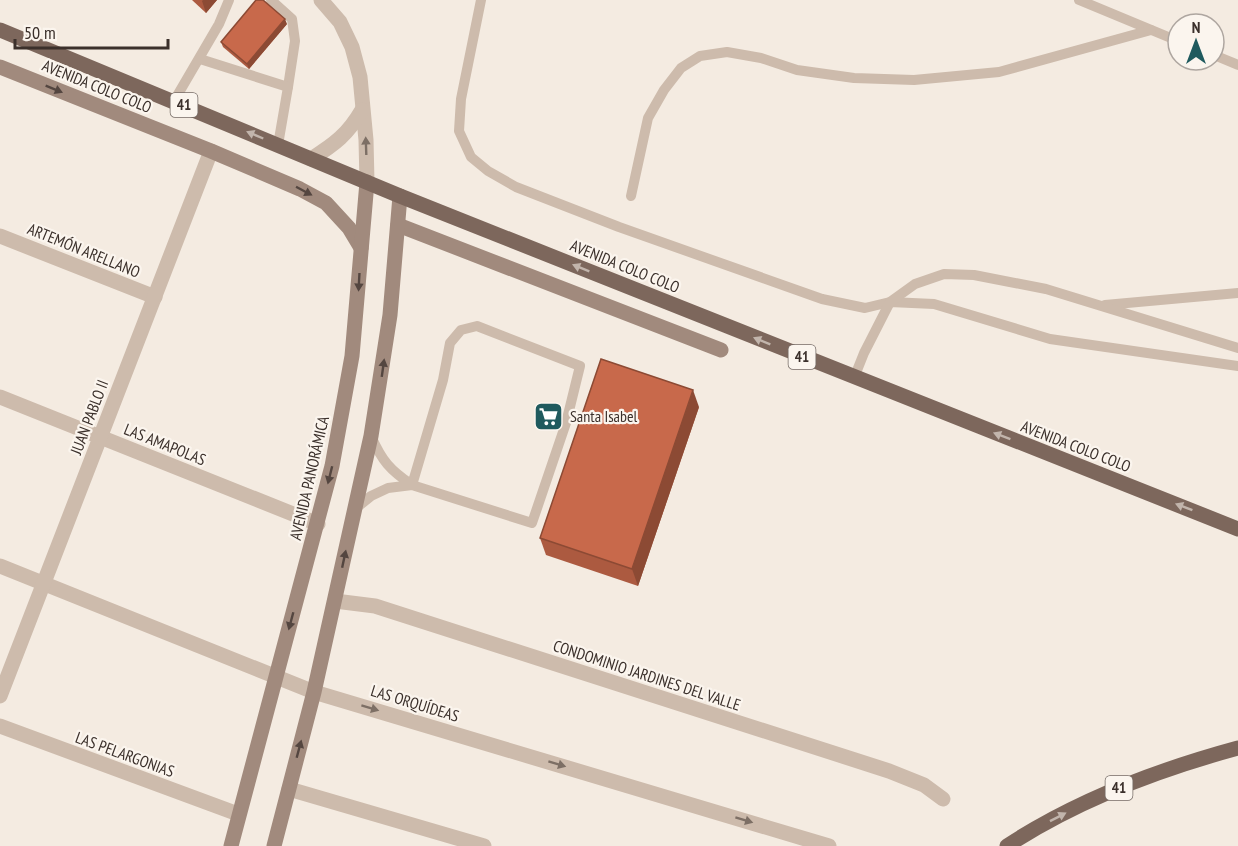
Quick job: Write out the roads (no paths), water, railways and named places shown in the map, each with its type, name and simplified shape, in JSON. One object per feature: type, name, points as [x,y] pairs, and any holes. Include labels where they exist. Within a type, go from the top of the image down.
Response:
[{"type":"main road","name":"AVENIDA COLO COLO","points":[[0,30],[400,196],[1238,529]]},
{"type":"main road","name":"41","points":[[1007,846],[1055,818],[1101,796],[1157,773],[1238,748]]},
{"type":"street","name":"AVENIDA PANORÁMICA","points":[[231,846],[332,466],[344,409],[358,302],[367,182],[360,77],[352,47],[340,22],[321,0]]},
{"type":"street","name":"AVENIDA COLO COLO","points":[[0,67],[212,151],[300,189],[326,203],[349,228],[361,248]]},
{"type":"street","points":[[311,159],[343,137],[352,128],[363,110]]},
{"type":"street","name":"JUAN PABLO II","points":[[0,696],[212,151]]},
{"type":"street","points":[[273,846],[314,692],[371,436],[390,315],[400,196]]},
{"type":"street","points":[[398,225],[721,350]]},
{"type":"street","name":"ARTEMÓN ARELLANO","points":[[0,236],[155,297]]},
{"type":"street","name":"LAS AMAPOLAS","points":[[0,397],[318,524]]},
{"type":"street","name":"LAS ORQUÍDEAS","points":[[0,566],[314,692],[829,846]]},
{"type":"street","name":"CONDOMINIO JARDINES DEL VALLE","points":[[335,601],[375,606],[889,771],[924,785],[943,799]]},
{"type":"street","name":"LAS PELARGONIAS","points":[[0,726],[238,814]]},
{"type":"street","points":[[289,789],[484,846]]},
{"type":"lane","points":[[174,101],[200,59],[229,0]]},
{"type":"lane","points":[[272,0],[292,19],[295,41],[278,145]]},
{"type":"lane","points":[[481,0],[461,99],[459,131],[471,157],[488,171],[516,187],[619,227],[822,299],[865,308],[890,302],[934,304],[1050,339],[1238,366]]},
{"type":"lane","points":[[1079,0],[1166,36]]},
{"type":"lane","points":[[631,196],[648,118],[664,90],[681,68],[700,56],[727,52],[761,58],[797,70],[854,78],[914,80],[999,72],[1151,30]]},
{"type":"lane","points":[[200,59],[288,87]]},
{"type":"lane","points":[[854,378],[890,302],[915,284],[944,274],[975,275],[1046,289],[1238,348]]},
{"type":"lane","points":[[1099,306],[1238,293]]},
{"type":"lane","points":[[371,436],[380,457],[393,472],[412,485],[532,523],[566,423],[580,366],[477,326],[461,330],[450,343],[440,391],[412,485]]},
{"type":"lane","points":[[355,509],[371,496],[388,488],[412,485]]},
{"type":"place","name":"Santa Isabel","points":[[549,416]]}]
